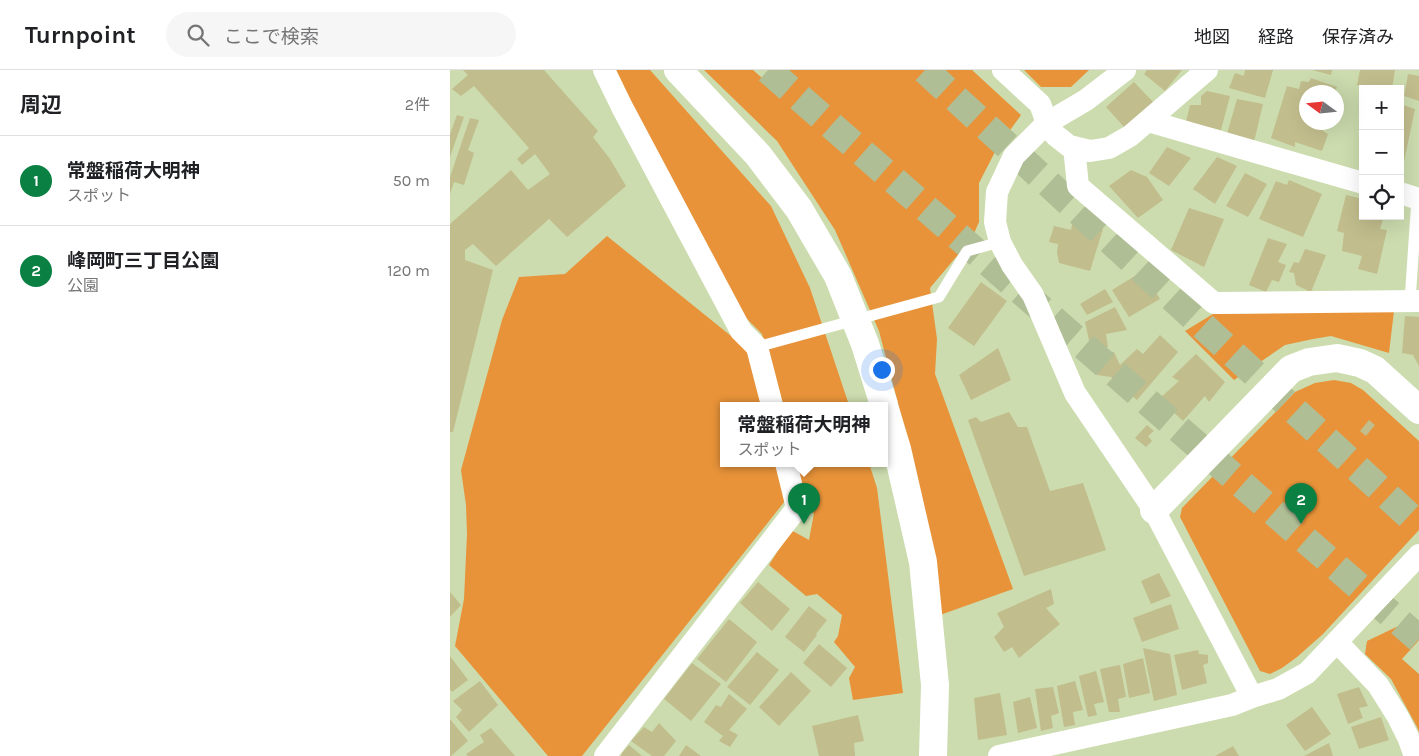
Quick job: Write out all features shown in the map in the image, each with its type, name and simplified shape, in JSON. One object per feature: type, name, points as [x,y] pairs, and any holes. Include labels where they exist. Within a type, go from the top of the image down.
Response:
[{"type":"street","points":[[604,70],[741,331],[762,345],[772,402]]},
{"type":"street","points":[[678,70],[758,154],[799,209],[838,276],[865,344],[883,402]]},
{"type":"street","points":[[1003,70],[1040,104],[1054,135],[1069,146],[1090,151],[1109,148],[1130,136],[1207,70]]},
{"type":"street","points":[[1125,70],[1086,100],[1047,123],[1014,156],[997,192],[995,222],[1000,242],[1012,265],[1033,295],[1075,393],[1154,510],[1252,697]]},
{"type":"street","points":[[1148,121],[1359,182]]},
{"type":"street","points":[[1074,147],[1078,186],[1214,303],[1414,301]]},
{"type":"street","points":[[1154,510],[1291,369],[1310,362],[1337,358],[1360,363],[1375,370],[1419,410]]},
{"type":"street","points":[[888,419],[897,449],[923,562],[935,686],[933,756]]},
{"type":"street","points":[[605,756],[796,508],[787,467]]},
{"type":"street","points":[[999,756],[1232,705],[1278,689],[1307,673],[1419,555]]},
{"type":"street","points":[[1337,642],[1378,685],[1398,717],[1415,756]]},
{"type":"lane","points":[[1412,197],[1414,301]]},
{"type":"lane","points":[[762,345],[939,297],[967,251],[1000,242]]},
{"type":"shaded area","points":[[612,70],[650,70],[771,206],[810,288],[848,402],[778,402],[762,334],[744,316]]},
{"type":"shaded area","points":[[704,70],[753,70],[772,87],[789,70],[972,70],[1021,115],[997,148],[979,183],[979,222],[972,238],[930,288],[937,339],[935,374],[1013,589],[940,615],[913,460],[879,331],[835,230],[777,141]]},
{"type":"shaded area","points":[[1024,70],[1089,70],[1071,87],[1041,87]]},
{"type":"shaded area","points":[[607,236],[746,348],[760,402],[720,402],[720,467],[776,467],[785,501],[582,756],[548,756],[455,646],[464,599],[467,534],[466,505],[461,470],[502,320],[519,277],[565,274]]},
{"type":"shaded area","points":[[1394,311],[1389,353],[1331,336],[1313,339],[1285,345],[1234,380],[1185,331],[1213,314]]},
{"type":"shaded area","points":[[1334,380],[1351,383],[1363,390],[1419,441],[1419,530],[1323,634],[1297,657],[1270,674],[1260,671],[1180,517],[1182,508],[1295,392],[1315,383]]},
{"type":"shaded area","points":[[794,467],[870,467],[877,488],[903,693],[853,700],[849,678],[855,667],[834,642],[838,636],[842,615],[817,594],[806,596],[769,565],[791,530],[809,540],[814,513],[804,510]]},
{"type":"shaded area","points":[[1411,620],[1419,627],[1419,640],[1402,659],[1419,674],[1419,732],[1391,679],[1365,654],[1367,641]]},
{"type":"building","points":[[463,70],[544,70],[598,131],[593,137],[610,159],[626,186],[567,237],[549,219],[496,266],[473,244],[465,250],[465,260],[493,270],[453,432],[450,432],[450,224],[511,170],[528,190],[550,174],[535,154],[522,165],[517,159],[529,148],[474,86],[461,96],[452,89],[468,75]]},
{"type":"building","points":[[1147,70],[1182,70],[1165,91],[1144,74]]},
{"type":"building","points":[[1245,70],[1273,70],[1265,98],[1229,88],[1235,73],[1244,76]]},
{"type":"building","points":[[1312,70],[1332,70],[1331,75]]},
{"type":"building","points":[[1360,70],[1395,70],[1393,85],[1357,85]]},
{"type":"building","points":[[1408,74],[1419,76],[1419,101],[1404,96]]},
{"type":"building","points":[[1311,78],[1331,85],[1300,85],[1301,81],[1309,82]]},
{"type":"building","points":[[1134,82],[1153,102],[1125,128],[1106,107]]},
{"type":"building","points":[[1287,86],[1299,89],[1299,130],[1323,130],[1328,134],[1322,151],[1295,142],[1295,147],[1271,138]]},
{"type":"building","points":[[1207,91],[1230,96],[1221,130],[1186,122],[1190,105],[1201,105],[1201,96]]},
{"type":"building","points":[[1237,99],[1263,104],[1254,142],[1227,134]]},
{"type":"building","points":[[1404,105],[1415,109],[1404,162]]},
{"type":"building","points":[[457,115],[464,117],[450,157],[450,134]]},
{"type":"building","points":[[470,118],[479,120],[468,150],[474,153],[464,185],[454,182],[450,194],[450,177]]},
{"type":"building","points":[[1167,147],[1191,158],[1169,186],[1149,173]]},
{"type":"building","points":[[1217,157],[1237,166],[1215,204],[1193,189]]},
{"type":"building","points":[[1131,170],[1147,177],[1163,200],[1138,218],[1109,186]]},
{"type":"building","points":[[1245,173],[1267,184],[1248,217],[1226,206]]},
{"type":"building","points":[[1289,180],[1322,194],[1303,237],[1259,219],[1276,181],[1287,185]]},
{"type":"building","points":[[1346,195],[1359,198],[1359,220],[1383,220],[1380,229],[1387,230],[1377,274],[1358,269],[1362,256],[1342,251],[1344,233],[1337,231]]},
{"type":"building","points":[[1189,208],[1224,219],[1204,267],[1171,250]]},
{"type":"building","points":[[1073,220],[1103,229],[1090,271],[1059,263],[1058,244],[1049,242],[1054,226],[1071,230]]},
{"type":"building","points":[[1268,238],[1287,244],[1278,262],[1286,265],[1279,282],[1272,280],[1266,292],[1249,285]]},
{"type":"building","points":[[1305,249],[1326,255],[1311,292],[1296,285],[1294,273],[1289,272],[1294,262],[1299,263]]},
{"type":"building","points":[[1143,271],[1160,299],[1129,317],[1112,290]]},
{"type":"building","points":[[981,282],[1007,301],[974,346],[948,328]]},
{"type":"building","points":[[1105,289],[1113,302],[1087,315],[1080,304]]},
{"type":"building","points":[[1115,307],[1127,330],[1106,334],[1108,347],[1091,350],[1085,322]]},
{"type":"building","points":[[1405,316],[1419,317],[1419,366],[1413,355],[1402,353]]},
{"type":"building","points":[[1160,335],[1178,352],[1137,400],[1111,377],[1097,375],[1093,352],[1114,352],[1120,365],[1137,349],[1143,354]]},
{"type":"building","points":[[998,348],[1011,380],[971,400],[959,375]]},
{"type":"building","points":[[1196,354],[1225,382],[1209,402],[1205,396],[1183,421],[1159,399],[1179,381],[1172,377]]},
{"type":"building","points":[[1009,412],[1018,427],[1027,427],[1050,491],[1083,483],[1106,550],[1024,576],[968,420],[976,417],[981,422]]},
{"type":"building","points":[[1369,420],[1375,425],[1366,436],[1360,431]]},
{"type":"building","points":[[1147,425],[1154,431],[1148,436],[1152,441],[1146,447],[1135,438]]},
{"type":"building","points":[[1159,573],[1171,596],[1151,604],[1141,581]]},
{"type":"building","points":[[758,582],[790,609],[772,631],[740,603]]},
{"type":"building","points":[[1051,589],[1054,604],[1046,608],[1060,624],[1019,658],[1012,647],[1004,652],[994,637],[1004,627],[997,613]]},
{"type":"building","points":[[450,592],[461,605],[450,617]]},
{"type":"building","points":[[1171,604],[1179,629],[1142,642],[1133,618]]},
{"type":"building","points":[[809,606],[827,620],[804,652],[785,637]]},
{"type":"building","points":[[729,619],[757,642],[726,682],[697,659]]},
{"type":"building","points":[[819,644],[847,668],[831,687],[803,663]]},
{"type":"building","points":[[1143,648],[1170,654],[1177,695],[1154,701]]},
{"type":"building","points":[[1198,650],[1199,654],[1208,655],[1208,663],[1203,665],[1207,683],[1182,690],[1174,655]]},
{"type":"building","points":[[757,652],[779,670],[750,705],[727,687]]},
{"type":"building","points":[[450,656],[468,680],[452,692],[450,690]]},
{"type":"building","points":[[1143,658],[1150,693],[1129,698],[1123,664]]},
{"type":"building","points":[[692,663],[721,684],[691,721],[664,699]]},
{"type":"building","points":[[1120,665],[1126,697],[1118,699],[1120,712],[1109,712],[1100,669]]},
{"type":"building","points":[[1096,671],[1104,702],[1094,704],[1097,715],[1088,717],[1079,676]]},
{"type":"building","points":[[791,672],[811,691],[779,726],[759,707]]},
{"type":"building","points":[[480,681],[498,705],[469,732],[456,717],[462,710],[453,701]]},
{"type":"building","points":[[1075,681],[1083,710],[1073,712],[1075,725],[1064,727],[1057,686]]},
{"type":"building","points":[[1053,687],[1059,713],[1051,716],[1053,728],[1041,731],[1035,689]]},
{"type":"building","points":[[1359,687],[1368,706],[1359,708],[1363,718],[1348,724],[1337,694]]},
{"type":"building","points":[[1000,693],[1007,735],[978,740],[974,698]]},
{"type":"building","points":[[729,694],[747,709],[729,730],[738,735],[730,747],[719,741],[723,736],[704,722],[716,705],[721,707]]},
{"type":"building","points":[[1030,697],[1037,728],[1018,733],[1013,702]]},
{"type":"building","points":[[1312,707],[1331,734],[1305,751],[1286,725]]},
{"type":"building","points":[[858,715],[864,741],[854,743],[855,756],[819,756],[812,726]]},
{"type":"building","points":[[1381,717],[1389,740],[1359,749],[1351,727]]},
{"type":"building","points":[[450,719],[468,741],[451,756],[450,756]]},
{"type":"building","points":[[659,723],[676,741],[664,756],[652,756],[631,741],[644,727],[652,732]]},
{"type":"building","points":[[491,728],[515,756],[468,756],[466,754],[484,742],[480,735]]},
{"type":"building","points":[[1329,743],[1333,756],[1304,756]]},
{"type":"building","points":[[629,745],[642,756],[621,756]]},
{"type":"building","points":[[686,745],[701,756],[679,756]]},
{"type":"building","points":[[1233,746],[1239,756],[1215,756]]},
{"type":"tunnel","points":[[768,70],[1419,639]]},
{"type":"tunnel","points":[[925,70],[1419,525]]},
{"type":"place","name":"常盤稲荷大明神","points":[[804,524]]},
{"type":"place","name":"峰岡町三丁目公園","points":[[1301,524]]}]
